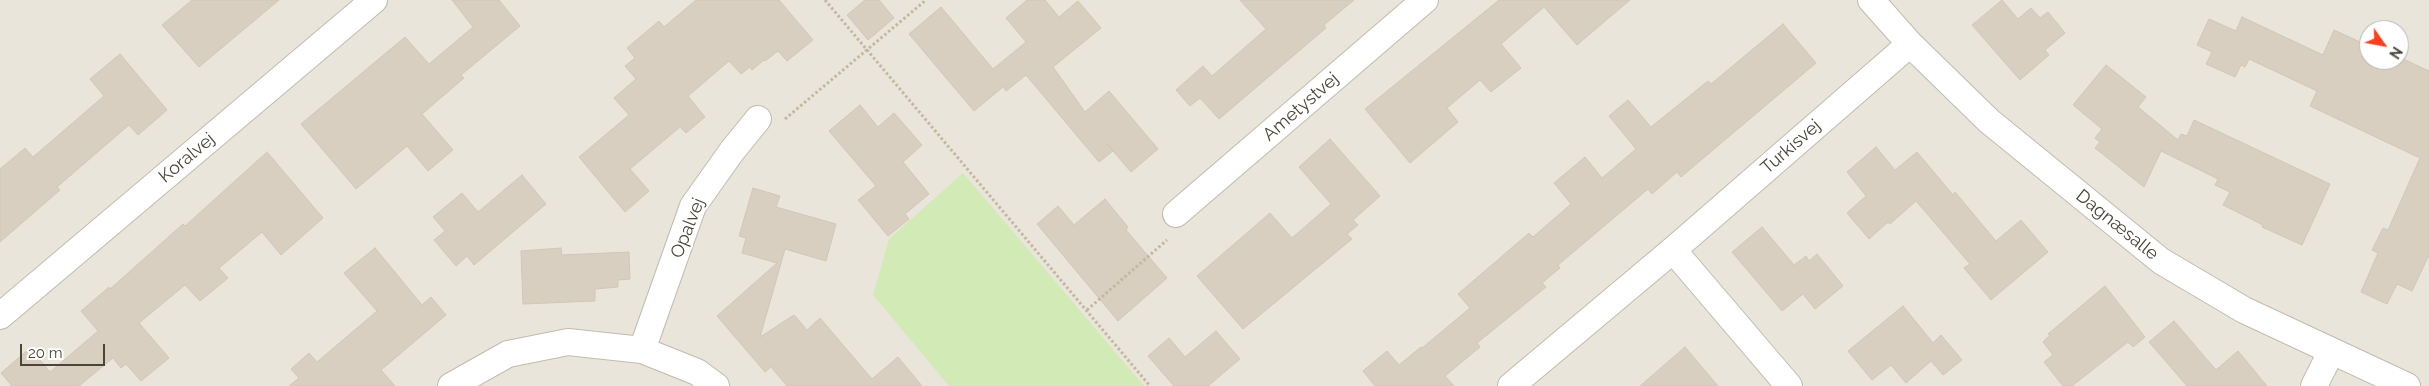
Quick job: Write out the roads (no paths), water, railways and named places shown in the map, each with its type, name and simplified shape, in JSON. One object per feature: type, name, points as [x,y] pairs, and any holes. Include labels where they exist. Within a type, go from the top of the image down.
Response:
[{"type":"street","name":"Koralvej","points":[[0,316],[374,0]]},
{"type":"street","name":"Ametystvej","points":[[1176,214],[1425,0]]},
{"type":"street","name":"Dagnæsalle","points":[[1871,0],[1910,44],[1988,121],[2161,261],[2244,310],[2407,386]]},
{"type":"street","name":"Turkisvej","points":[[1511,386],[1673,250],[1910,44]]},
{"type":"street","name":"Opalvej","points":[[642,350],[693,206],[732,151],[758,119]]},
{"type":"street","points":[[1673,250],[1789,386]]},
{"type":"street","points":[[451,386],[508,354],[568,342],[642,350],[697,372],[716,386]]},
{"type":"street","points":[[2314,386],[2331,352]]}]
